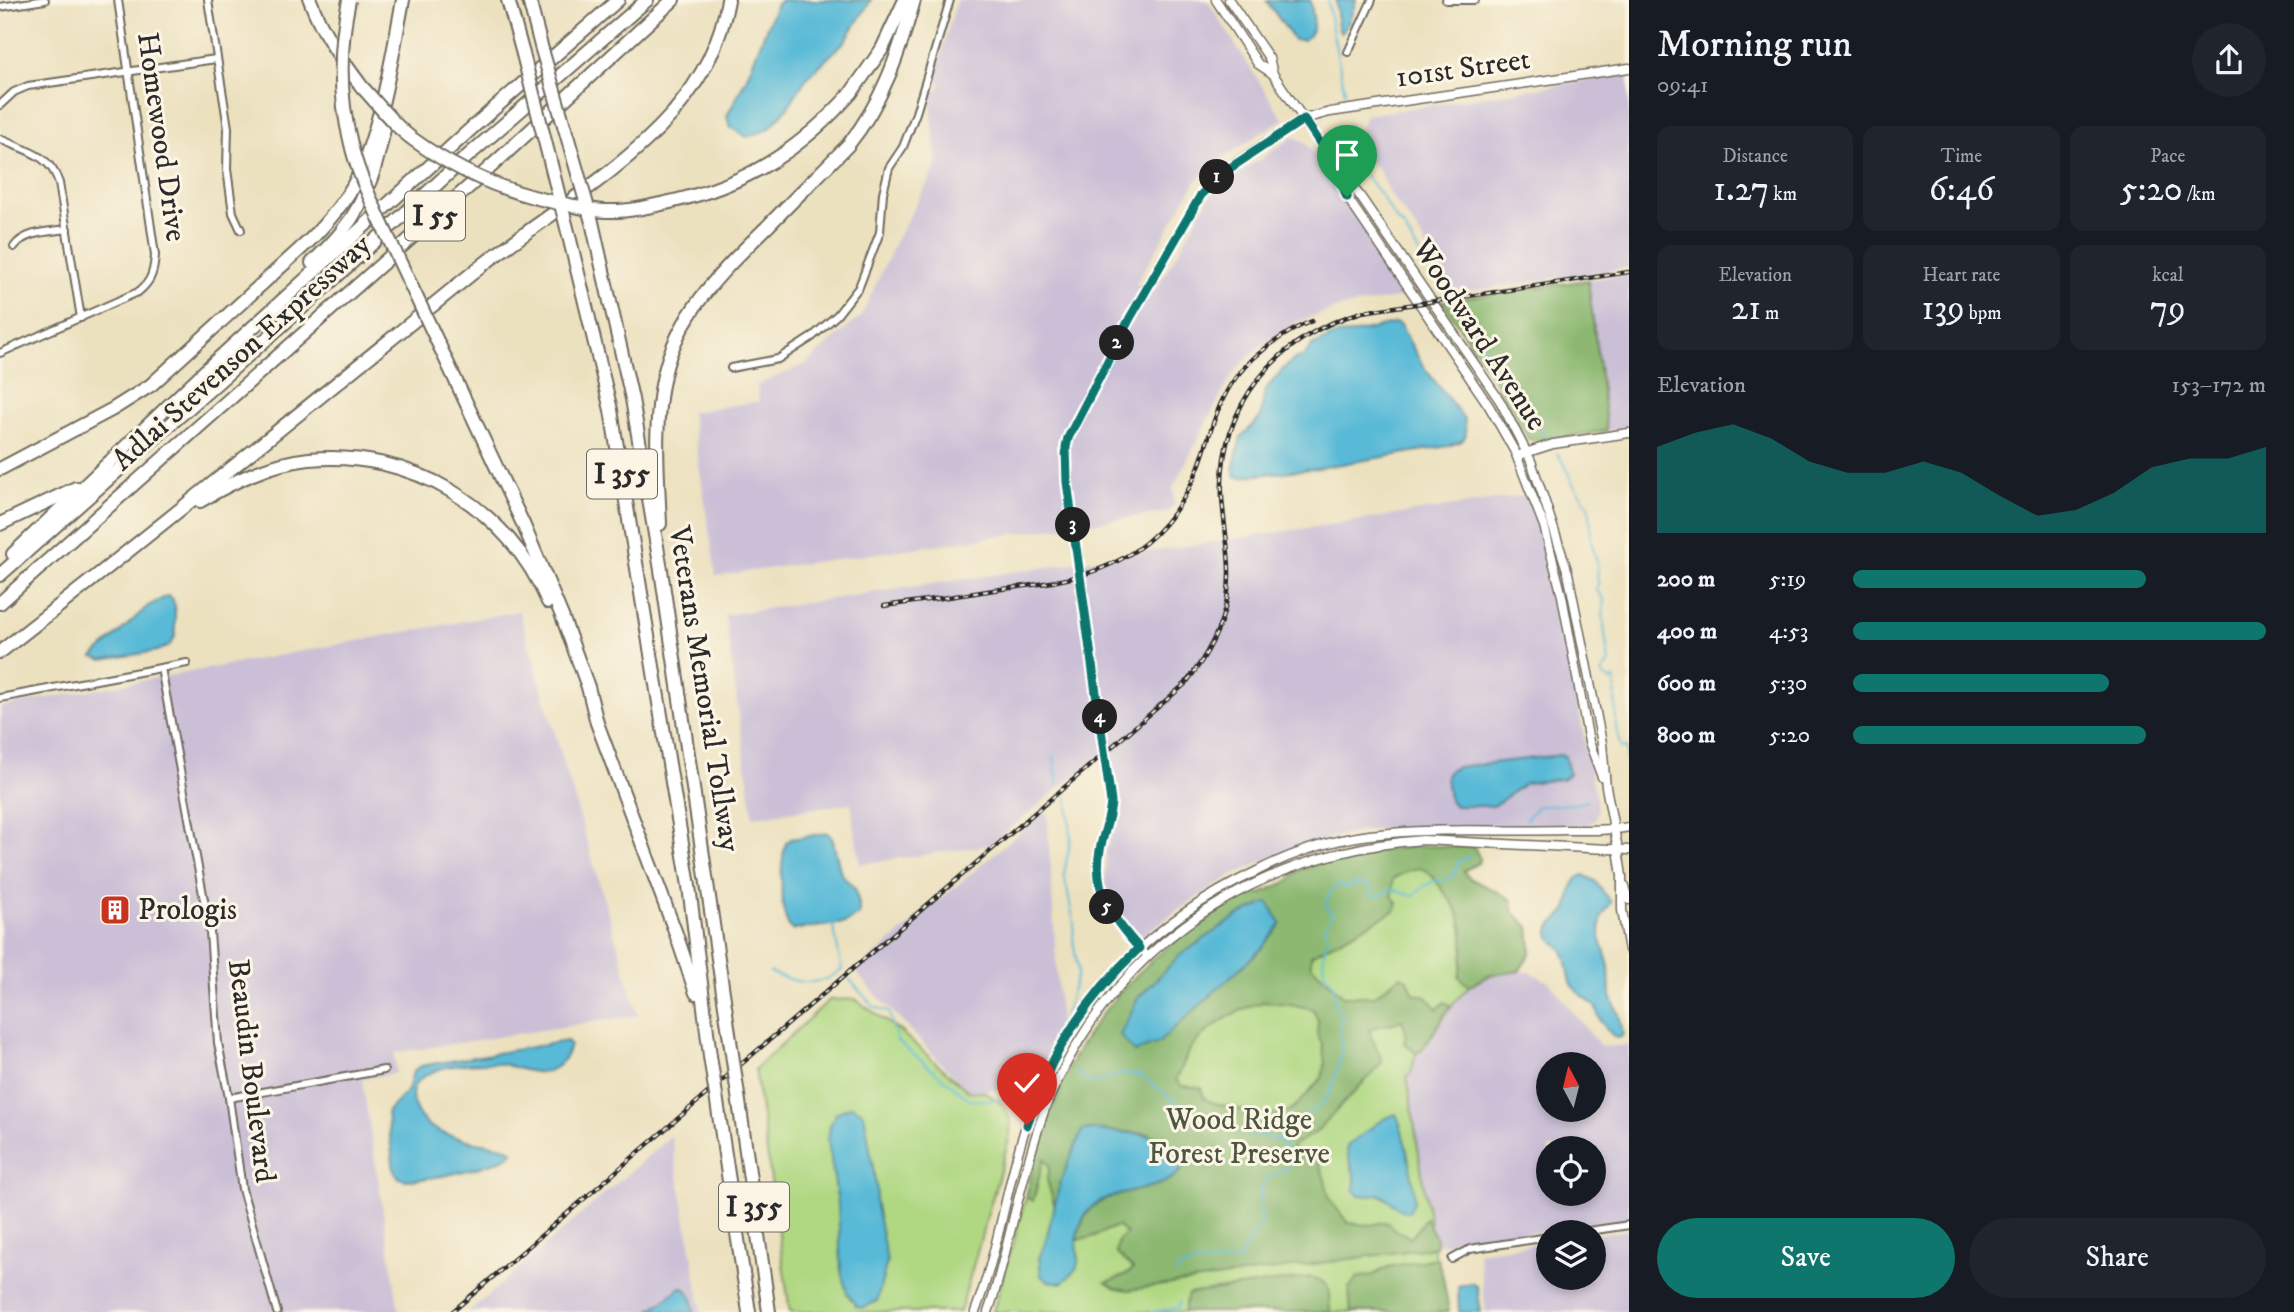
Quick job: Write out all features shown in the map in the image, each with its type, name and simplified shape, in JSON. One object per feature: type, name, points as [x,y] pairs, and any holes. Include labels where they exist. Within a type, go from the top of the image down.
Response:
[{"type":"highway","points":[[310,0],[319,24],[362,87],[414,140],[470,176],[518,194],[606,211],[654,206],[694,197],[734,183],[774,162],[805,139],[852,93],[882,49],[905,0]]},
{"type":"highway","points":[[349,0],[342,51],[342,76],[345,119],[351,146],[364,183],[549,583],[588,687],[597,723]]},
{"type":"highway","points":[[0,469],[113,409],[151,385],[330,219],[352,187],[365,161],[374,133],[403,0]]},
{"type":"highway","name":"Veterans Memorial Tollway","points":[[508,0],[611,410],[689,886],[704,1018],[749,1312]]},
{"type":"highway","name":"Veterans Memorial Tollway","points":[[529,0],[592,222],[632,400],[661,570],[769,1312]]},
{"type":"highway","points":[[535,0],[540,42]]},
{"type":"highway","points":[[0,567],[268,314],[615,0]]},
{"type":"highway","name":"Adlai Stevenson Expressway","points":[[0,575],[287,321],[462,161],[647,0]]},
{"type":"highway","name":"Adlai Stevenson Expressway","points":[[0,603],[473,183],[673,0]]},
{"type":"highway","points":[[661,570],[657,439],[664,375],[676,340],[697,302],[714,280],[840,153],[867,121],[891,75],[914,0]]},
{"type":"highway","points":[[0,652],[500,251],[625,159],[670,116],[691,89],[713,48],[727,5]]},
{"type":"highway","points":[[268,314],[343,231],[370,183],[381,147],[400,17]]},
{"type":"highway","points":[[0,614],[195,430]]},
{"type":"highway","points":[[161,525],[243,478],[287,463],[309,460],[346,459],[411,470],[452,490],[484,513],[522,555],[544,592],[676,931],[704,1018]]},
{"type":"highway","points":[[0,524],[89,481]]},
{"type":"street","points":[[0,7],[45,0]]},
{"type":"street","name":"Homewood Drive","points":[[0,354],[138,292],[149,284],[155,255],[118,0]]},
{"type":"street","points":[[208,0],[228,128],[227,169],[233,213],[241,230]]},
{"type":"street","points":[[731,368],[778,359],[837,315],[859,287],[880,232],[883,193],[889,168],[903,147],[916,113],[950,0]]},
{"type":"street","name":"Woodward Avenue","points":[[1216,0],[1258,64],[1273,74]]},
{"type":"street","name":"Woodward Avenue","points":[[1229,0],[1269,58],[1273,74],[1500,401],[1527,452],[1568,573],[1602,743],[1606,787],[1622,876]]},
{"type":"street","points":[[1348,52],[1372,0]]},
{"type":"street","points":[[1446,0],[1475,0]]},
{"type":"street","points":[[0,105],[14,92],[28,86],[216,59]]},
{"type":"street","name":"101st Street","points":[[1304,119],[1330,112],[1629,68]]},
{"type":"street","points":[[1147,956],[1113,917],[1099,883],[1099,854],[1107,829],[1111,802],[1067,482],[1066,447],[1068,438],[1130,318],[1201,195],[1224,172],[1304,119]]},
{"type":"street","points":[[0,139],[44,159],[54,168],[60,183],[81,318]]},
{"type":"street","name":"Woodward Avenue","points":[[1337,168],[1347,197],[1489,405],[1516,456],[1547,538],[1562,596],[1589,742],[1606,787]]},
{"type":"street","points":[[14,247],[19,240],[29,235],[67,229]]},
{"type":"street","points":[[1516,456],[1553,444],[1629,433]]},
{"type":"street","points":[[0,698],[187,663]]},
{"type":"street","name":"Beaudin Boulevard","points":[[162,668],[210,932],[218,1043],[242,1189],[278,1312]]},
{"type":"street","points":[[975,1312],[1033,1105],[1059,1050],[1095,994],[1139,948],[1186,911],[1214,893],[1281,859],[1367,835],[1433,829],[1531,831],[1615,830],[1629,827]]},
{"type":"street","points":[[988,1312],[1042,1117],[1069,1059],[1107,998],[1147,956],[1209,909],[1257,882],[1307,861],[1364,847],[1423,840],[1629,850]]},
{"type":"street","points":[[1622,876],[1629,900]]},
{"type":"street","points":[[1622,876],[1622,910],[1629,950]]},
{"type":"street","points":[[1059,1050],[1069,1059]]},
{"type":"street","points":[[229,1098],[384,1070]]},
{"type":"street","points":[[1606,1228],[1629,1225]]},
{"type":"street","points":[[1452,1259],[1470,1249],[1536,1239]]},
{"type":"shaded area","points":[[957,0],[1207,0],[1283,119],[1218,161],[1196,181],[1136,284],[1154,293],[1209,198],[1219,187],[1293,137],[1304,141],[1308,146],[1409,296],[1338,308],[1311,317],[1292,325],[1258,348],[1234,372],[1218,400],[1173,488],[1175,504],[1168,512],[716,576],[691,412],[759,401],[757,385],[804,365],[861,316],[897,239],[937,165],[930,97],[941,85],[934,76]]},
{"type":"shaded area","points":[[1629,74],[1629,267],[1477,290],[1454,288],[1447,283],[1415,227],[1389,193],[1379,170],[1365,157],[1358,143],[1357,138],[1366,115]]},
{"type":"shaded area","points":[[1629,274],[1629,428],[1607,431],[1588,280]]},
{"type":"shaded area","points":[[1528,495],[1553,576],[1598,810],[1595,820],[1587,825],[1410,826],[1362,831],[1336,837],[1280,854],[1233,875],[1143,935],[1131,930],[1122,921],[1114,909],[1105,883],[1106,850],[1114,829],[1117,802],[1109,748],[989,845],[860,864],[851,803],[753,817],[725,615]]},
{"type":"shaded area","points":[[519,611],[638,1015],[394,1053],[396,1073],[362,1079],[399,1312],[0,1312],[0,707]]},
{"type":"shaded area","points":[[1047,809],[1061,1042],[1036,1088],[968,1091],[855,972]]},
{"type":"shaded area","points":[[1530,972],[1549,982],[1601,1047],[1629,1045],[1629,1219],[1606,1222],[1606,1220],[1536,1220],[1536,1232],[1461,1243],[1433,1244],[1407,1077],[1416,1054],[1469,986],[1490,975]]},
{"type":"shaded area","points":[[671,1136],[702,1312],[469,1312]]},
{"type":"shaded area","points":[[1629,1230],[1629,1312],[1486,1312],[1478,1252],[1536,1244],[1536,1290],[1606,1290],[1606,1233]]},
{"type":"green space","points":[[1588,280],[1607,431],[1536,441],[1528,439],[1496,383],[1442,301]]},
{"type":"green space","points":[[1428,846],[1474,847],[1480,859],[1478,863],[1463,871],[1469,878],[1511,899],[1514,913],[1529,927],[1531,952],[1519,971],[1490,975],[1469,986],[1459,977],[1463,940],[1458,913],[1434,878],[1418,868],[1393,879],[1392,896],[1398,904],[1394,911],[1311,955],[1311,965],[1343,996],[1374,996],[1401,976],[1408,980],[1414,994],[1426,996],[1437,1009],[1445,1002],[1451,1006],[1421,1051],[1416,1053],[1404,1043],[1406,1031],[1402,1020],[1369,1030],[1382,1063],[1315,1133],[1292,1146],[1299,1157],[1315,1151],[1330,1200],[1348,1223],[1369,1225],[1386,1222],[1410,1237],[1426,1218],[1435,1235],[1435,1247],[1129,1290],[1116,1288],[1106,1282],[1124,1276],[1133,1269],[1116,1253],[1118,1241],[1126,1234],[1118,1226],[1092,1237],[1076,1239],[1091,1208],[1108,1198],[1148,1187],[1181,1172],[1150,1134],[1090,1129],[1082,1131],[1061,1180],[1055,1207],[1047,1180],[1050,1167],[1044,1158],[1033,1201],[1026,1197],[1050,1109],[1085,1039],[1106,1009],[1156,956],[1217,911],[1251,891],[1260,894],[1289,881],[1299,870],[1379,850]],"holes":[[[1241,914],[1261,949],[1158,1043],[1138,998],[1179,956]],[[1263,1002],[1313,1009],[1318,1020],[1317,1034],[1325,1062],[1322,1078],[1298,1104],[1282,1113],[1251,1112],[1211,1102],[1204,1098],[1201,1088],[1182,1086],[1176,1080],[1192,1046],[1200,1038],[1231,1015]]]},
{"type":"green space","name":"Wood Ridge Forest Preserve","points":[[1480,859],[1478,863],[1463,871],[1469,878],[1511,899],[1514,913],[1529,927],[1531,952],[1519,971],[1490,975],[1469,986],[1416,1054],[1411,1073],[1407,1076],[1443,1312],[993,1312],[1026,1197],[1033,1200],[1050,1132],[1249,900],[1289,881]]},
{"type":"green space","points":[[855,999],[901,1032],[968,1091],[985,1092],[1002,1104],[1011,1121],[1009,1139],[960,1312],[790,1312],[755,1069],[829,1000]]},
{"type":"green space","points":[[1437,1258],[1449,1312],[1351,1312],[1349,1288],[1357,1278],[1373,1275],[1388,1267]]},
{"type":"green space","points":[[1311,1277],[1326,1285],[1330,1312],[1184,1312],[1188,1294]]},
{"type":"water","points":[[781,0],[871,0],[845,41],[806,79],[786,110],[769,129],[747,137],[730,127],[727,116],[746,79],[775,7]]},
{"type":"water","points":[[1266,0],[1310,0],[1313,27],[1308,36],[1304,40],[1294,40]]},
{"type":"water","points":[[1336,0],[1356,0],[1349,22],[1341,32],[1338,29]]},
{"type":"water","points":[[1396,323],[1400,325],[1423,366],[1464,419],[1466,435],[1462,441],[1448,446],[1318,468],[1235,476],[1233,469],[1241,437],[1260,418],[1265,390],[1285,367],[1296,358],[1303,357],[1312,346],[1335,335],[1351,334]]},
{"type":"water","points":[[167,596],[172,598],[175,606],[175,637],[169,646],[157,651],[102,660],[93,657],[148,606]]},
{"type":"water","points":[[1565,756],[1569,774],[1562,779],[1525,783],[1494,806],[1455,806],[1449,799],[1446,776],[1450,770],[1457,767]]},
{"type":"water","points":[[827,833],[832,837],[841,874],[855,889],[859,915],[845,923],[792,930],[787,923],[782,901],[782,863],[786,843],[791,839]]},
{"type":"water","points":[[1584,875],[1595,881],[1611,902],[1601,918],[1600,937],[1609,966],[1610,994],[1620,1017],[1623,1034],[1621,1037],[1616,1038],[1608,1031],[1596,1009],[1574,987],[1564,952],[1549,934],[1552,924],[1566,910],[1573,884]]},
{"type":"water","points":[[1268,902],[1281,924],[1261,949],[1158,1043],[1134,1052],[1120,1035],[1138,998],[1179,956],[1241,914]]},
{"type":"water","points":[[567,1041],[570,1044],[565,1057],[560,1064],[548,1071],[535,1072],[501,1064],[482,1063],[434,1071],[422,1078],[414,1087],[412,1099],[426,1123],[447,1134],[508,1148],[513,1152],[478,1168],[441,1176],[411,1180],[397,1176],[394,1171],[387,1112],[408,1090],[413,1072],[421,1066]]},
{"type":"water","points":[[852,1106],[861,1111],[865,1118],[877,1192],[875,1200],[887,1261],[877,1301],[864,1308],[856,1306],[847,1293],[841,1271],[838,1204],[828,1140],[836,1113]]},
{"type":"water","points":[[1396,1114],[1413,1184],[1414,1202],[1409,1212],[1378,1194],[1358,1195],[1354,1189],[1355,1178],[1347,1151],[1347,1146],[1370,1128]]},
{"type":"water","points":[[1090,1129],[1154,1137],[1175,1152],[1184,1165],[1177,1175],[1166,1181],[1111,1197],[1089,1210],[1078,1232],[1077,1267],[1062,1283],[1048,1281],[1041,1276],[1039,1258],[1061,1180],[1082,1131]]},
{"type":"water","points":[[1472,1283],[1477,1287],[1481,1312],[1459,1312],[1458,1286]]},
{"type":"water","points":[[681,1287],[690,1294],[695,1312],[649,1312]]},
{"type":"waterway","points":[[1328,0],[1345,92]]},
{"type":"waterway","points":[[1349,124],[1358,166],[1404,227],[1448,293]]},
{"type":"waterway","points":[[1457,308],[1545,435]]},
{"type":"waterway","points":[[1557,453],[1573,484],[1587,503],[1590,514],[1591,539],[1598,567],[1599,581],[1596,590],[1604,599],[1609,664],[1602,674],[1610,681],[1614,679],[1616,728],[1621,748],[1626,747],[1627,768]]},
{"type":"waterway","points":[[1054,756],[1058,785]]},
{"type":"waterway","points":[[1629,766],[1629,789]]},
{"type":"waterway","points":[[1627,795],[1629,791]]},
{"type":"waterway","points":[[1062,1026],[1078,972],[1073,939],[1074,923],[1064,874],[1071,837],[1067,795]]},
{"type":"waterway","points":[[1526,819],[1538,806],[1587,801]]},
{"type":"waterway","points":[[1276,1139],[1295,1127],[1297,1121],[1319,1106],[1329,1095],[1339,1065],[1342,1013],[1335,1006],[1334,985],[1326,975],[1324,967],[1324,952],[1328,939],[1326,926],[1332,915],[1327,909],[1330,893],[1337,885],[1349,887],[1358,883],[1373,888],[1372,895],[1380,896],[1392,889],[1412,896],[1430,883],[1451,877],[1458,862],[1470,856]]},
{"type":"waterway","points":[[770,972],[788,979],[815,982],[842,969],[833,925]]},
{"type":"waterway","points":[[850,980],[873,1006],[889,1012],[897,1041],[970,1100],[1005,1098],[1039,1080]]},
{"type":"waterway","points":[[1076,1069],[1078,1074],[1092,1083],[1122,1074],[1140,1075],[1187,1110],[1231,1130],[1276,1139],[1288,1149],[1293,1158],[1287,1168],[1266,1179],[1260,1192],[1261,1221],[1238,1261],[1199,1263],[1177,1270],[1177,1274]]},
{"type":"waterway","points":[[1151,1312],[1178,1308],[1180,1302]]},
{"type":"railway","points":[[452,1312],[1185,684],[1211,644],[1227,599],[1229,560],[1222,497],[1223,464],[1230,433],[1242,405],[1258,379],[1279,357],[1331,323],[1362,312],[1629,272]]},
{"type":"railway","points":[[884,606],[1068,579],[1103,568],[1136,550],[1166,523],[1188,490],[1220,405],[1237,376],[1266,348],[1312,321]]},
{"type":"place","name":"Prologis","points":[[115,910]]},
{"type":"route","points":[[1027,1125],[1041,1084],[1080,1015],[1095,994],[1139,948],[1113,917],[1101,894],[1099,883],[1100,846],[1107,829],[1111,802],[1067,482],[1068,438],[1130,318],[1188,216],[1210,184],[1304,119],[1337,168],[1347,197]]}]
